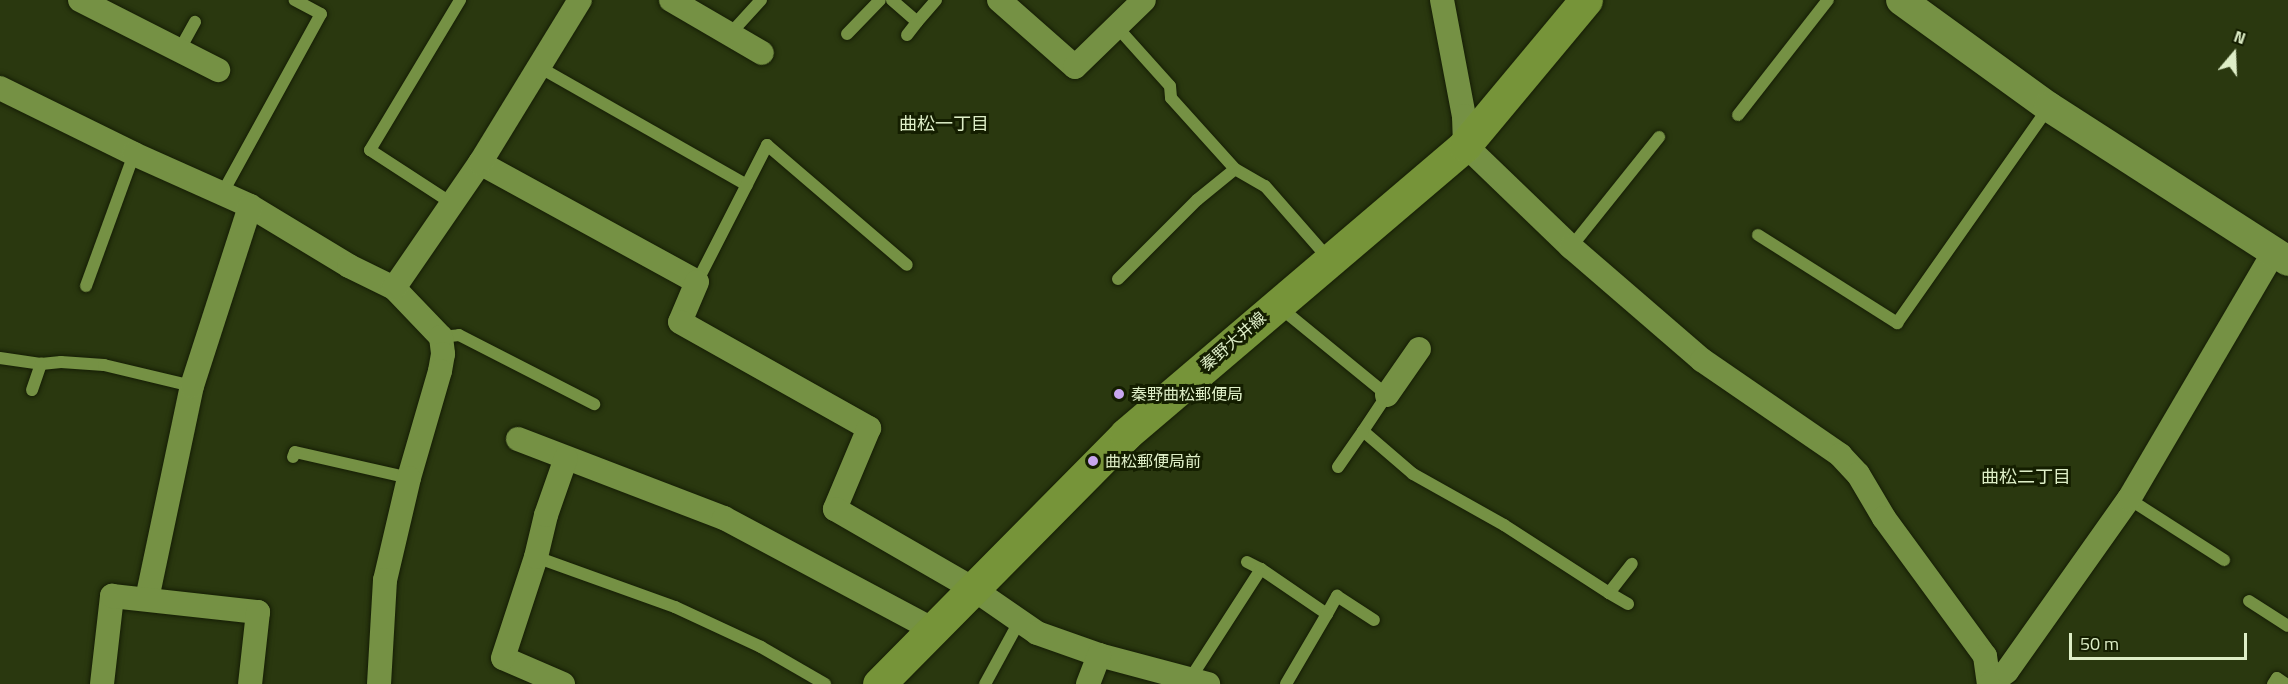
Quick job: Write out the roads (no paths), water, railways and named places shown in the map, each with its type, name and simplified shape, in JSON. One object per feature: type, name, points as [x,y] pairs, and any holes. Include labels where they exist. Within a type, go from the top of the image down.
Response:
[{"type":"main road","name":"秦野大井線","points":[[879,684],[1126,434],[1275,304],[1465,145],[1586,0]]},
{"type":"street","points":[[80,0],[218,70]]},
{"type":"street","points":[[394,288],[480,163],[580,0]]},
{"type":"street","points":[[671,0],[762,53]]},
{"type":"street","points":[[999,0],[1074,67],[1144,0]]},
{"type":"street","points":[[1442,0],[1464,116],[1465,145],[1571,247],[1702,360],[1840,455],[1858,474],[1884,518],[1985,656],[1989,684],[2007,670],[2129,499],[2281,256],[2049,107],[1901,0]]},
{"type":"street","points":[[0,88],[134,154],[250,206],[349,266],[394,288],[441,338],[440,371],[409,478],[385,580],[379,684]]},
{"type":"street","points":[[480,163],[697,282],[680,322],[869,428],[836,509],[972,588],[1037,633],[1099,655],[1199,682]]},
{"type":"street","points":[[147,599],[192,386],[250,206]]},
{"type":"street","points":[[1388,395],[1419,349]]},
{"type":"street","points":[[518,439],[724,518],[932,629]]},
{"type":"street","points":[[563,684],[503,658],[536,557],[546,515],[566,458]]},
{"type":"street","points":[[102,684],[112,596],[258,612],[250,684]]},
{"type":"street","points":[[1088,684],[1099,655]]},
{"type":"lane","points":[[223,192],[321,15],[295,0]]},
{"type":"lane","points":[[453,204],[370,150],[460,0]]},
{"type":"lane","points":[[730,34],[760,0]]},
{"type":"lane","points":[[847,34],[880,0]]},
{"type":"lane","points":[[892,0],[917,22]]},
{"type":"lane","points":[[907,35],[936,0]]},
{"type":"lane","points":[[1738,115],[1828,0]]},
{"type":"lane","points":[[180,49],[195,21]]},
{"type":"lane","points":[[1118,27],[1170,86],[1171,98],[1235,169],[1265,186],[1329,260]]},
{"type":"lane","points":[[539,67],[747,185]]},
{"type":"lane","points":[[1758,234],[1898,324],[2049,107]]},
{"type":"lane","points":[[1571,247],[1659,137]]},
{"type":"lane","points":[[697,282],[767,145],[907,265]]},
{"type":"lane","points":[[87,286],[134,154]]},
{"type":"lane","points":[[1118,279],[1197,200],[1235,169]]},
{"type":"lane","points":[[1275,304],[1309,334],[1388,395],[1338,467]]},
{"type":"lane","points":[[441,338],[459,335],[594,404]]},
{"type":"lane","points":[[0,358],[41,364],[104,365],[192,386]]},
{"type":"lane","points":[[32,390],[41,364]]},
{"type":"lane","points":[[1363,431],[1413,474],[1504,525],[1628,604]]},
{"type":"lane","points":[[293,457],[295,452],[409,478]]},
{"type":"lane","points":[[2129,499],[2224,560]]},
{"type":"lane","points":[[536,557],[675,607],[761,647],[825,684]]},
{"type":"lane","points":[[1246,562],[1261,569],[1327,614]]},
{"type":"lane","points":[[1610,592],[1632,564]]},
{"type":"lane","points":[[1199,682],[1261,569]]},
{"type":"lane","points":[[1286,684],[1337,596],[1374,620]]},
{"type":"lane","points":[[2249,601],[2288,626]]},
{"type":"lane","points":[[985,684],[1019,622]]},
{"type":"lane","points":[[2273,684],[2277,678],[2287,683]]},
{"type":"place","name":"秦野曲松郵便局","points":[[1119,394]]},
{"type":"place","name":"曲松郵便局前","points":[[1093,461]]},
{"type":"district","name":"曲松一丁目","points":[[944,124]]},
{"type":"district","name":"曲松二丁目","points":[[2026,477]]}]
